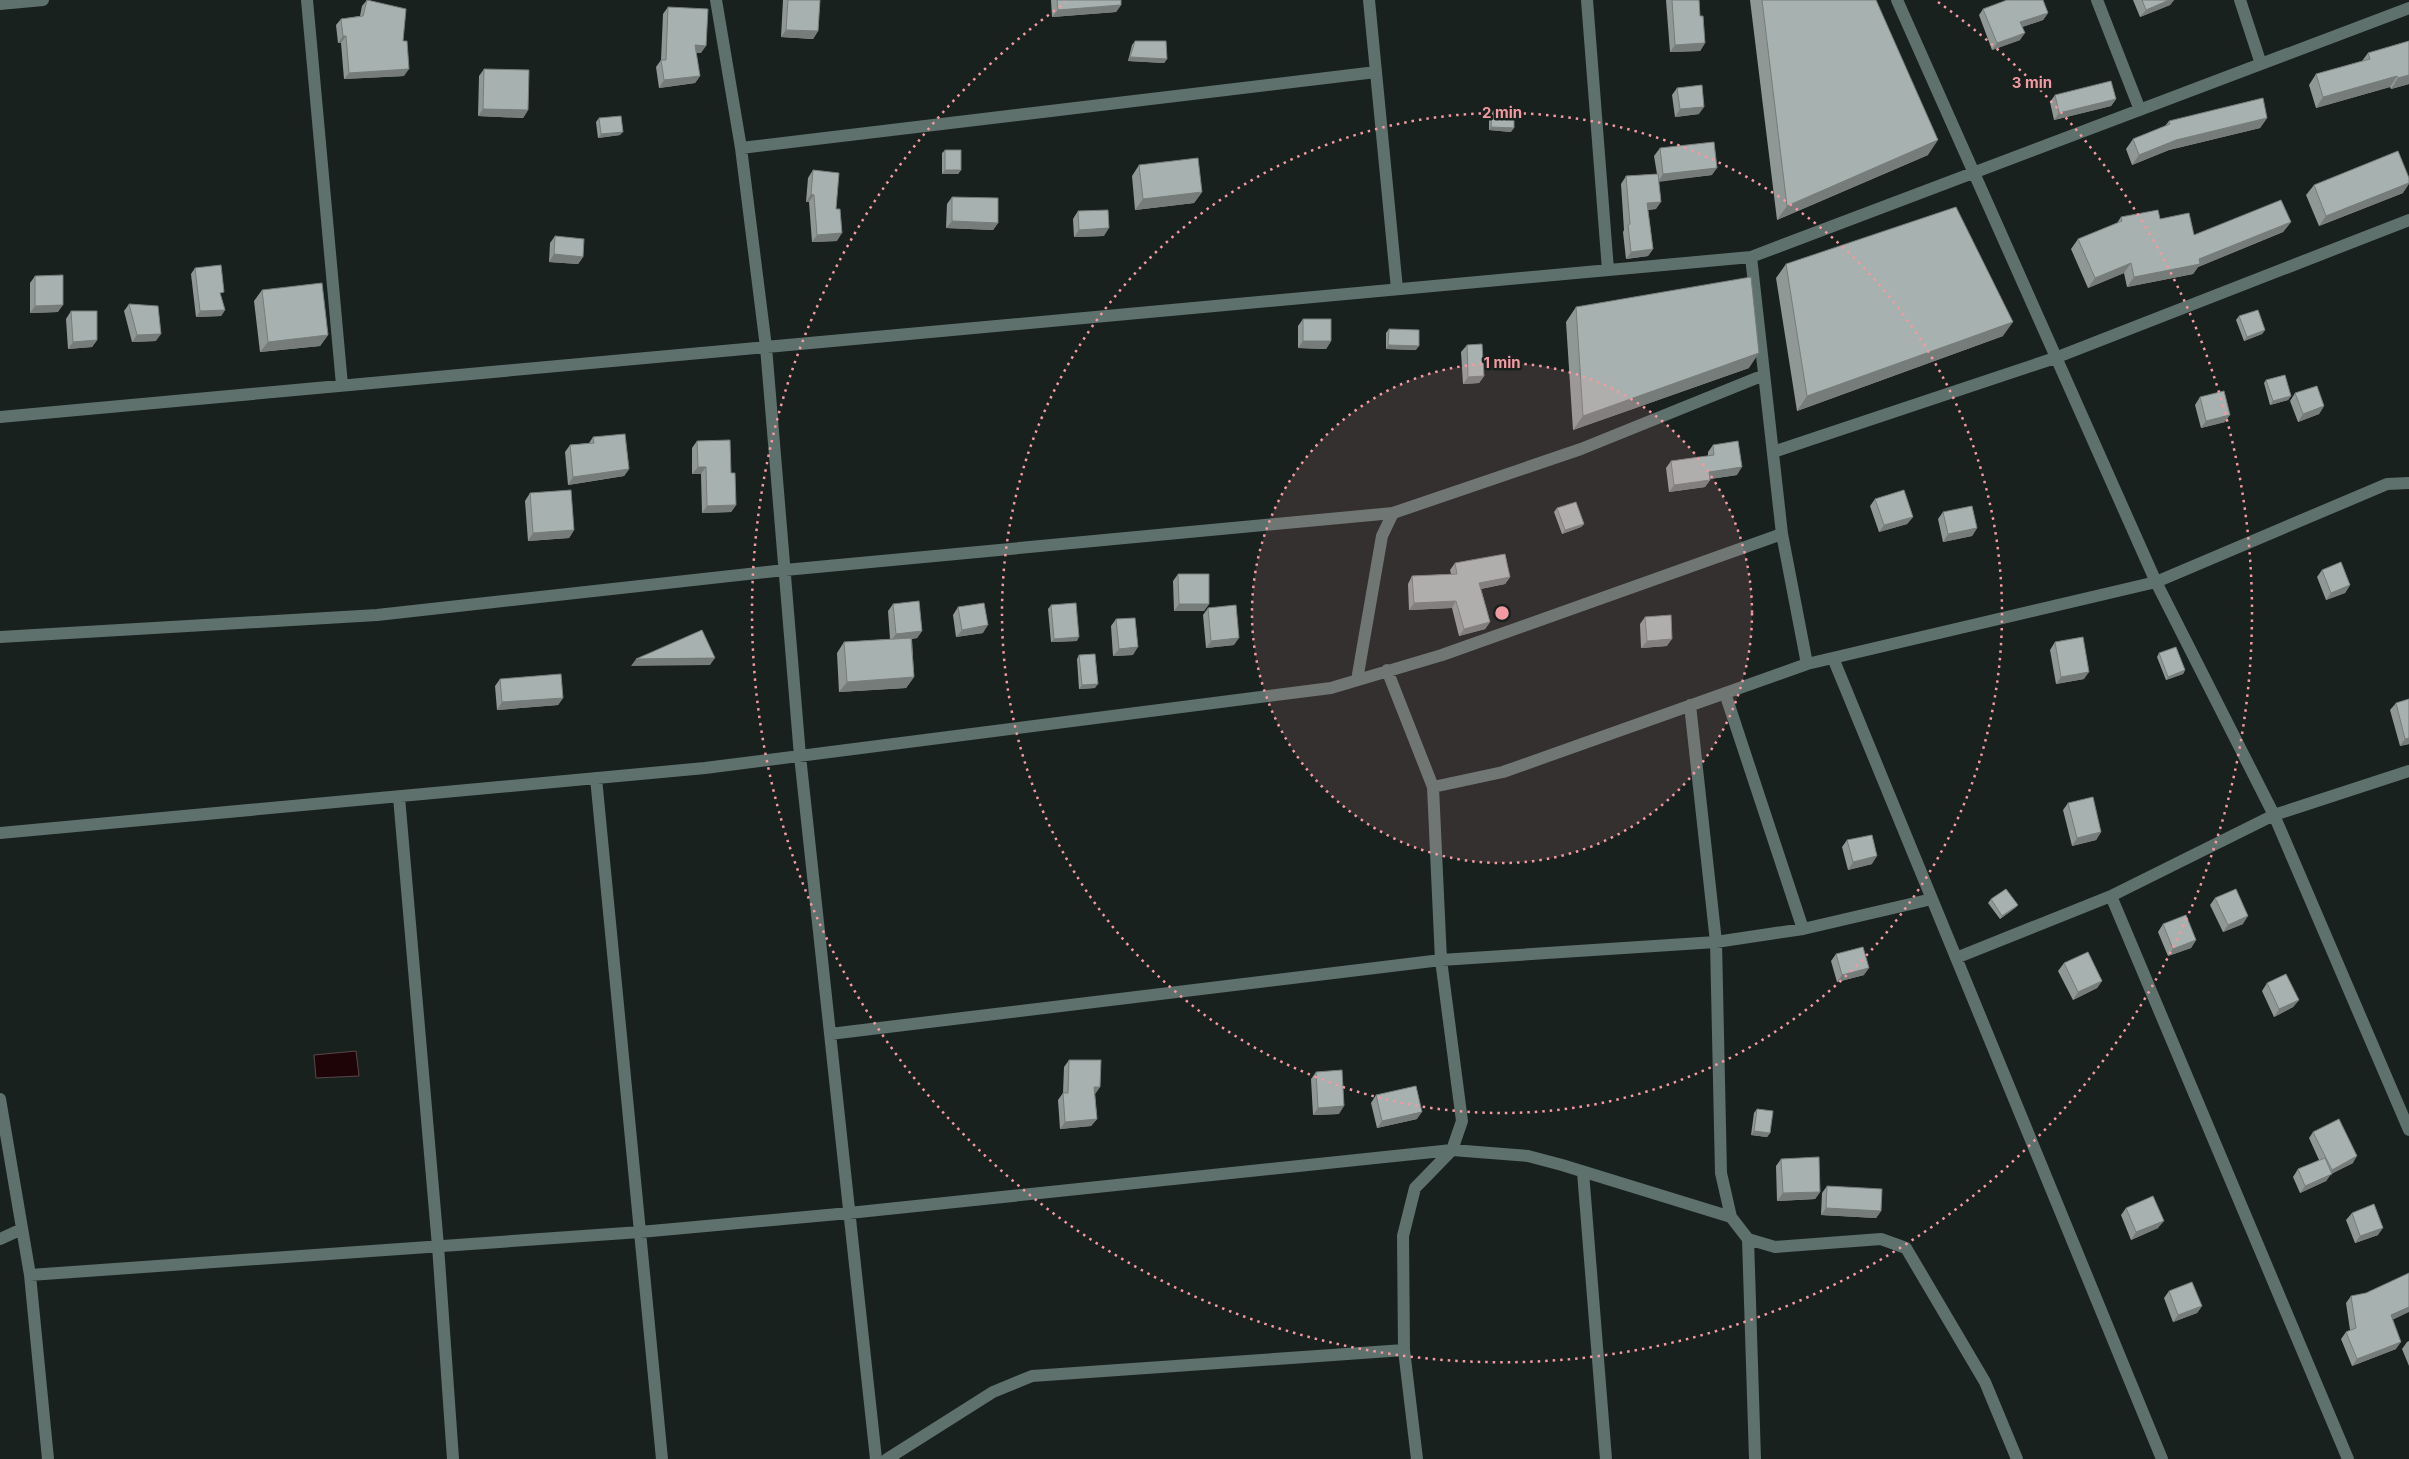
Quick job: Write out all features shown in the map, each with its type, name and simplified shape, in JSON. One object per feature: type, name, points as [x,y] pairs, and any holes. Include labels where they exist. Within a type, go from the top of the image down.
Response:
[{"type":"street","points":[[0,4],[43,0]]},
{"type":"street","points":[[307,0],[342,385]]},
{"type":"street","points":[[716,0],[741,148],[766,347],[800,756],[876,1459]]},
{"type":"street","points":[[1370,0],[1397,289]]},
{"type":"street","points":[[1587,0],[1608,270]]},
{"type":"street","points":[[1897,0],[1972,173],[2156,582],[2274,815],[2409,1130]]},
{"type":"street","points":[[2097,0],[2140,110]]},
{"type":"street","points":[[2240,0],[2261,64]]},
{"type":"street","points":[[0,417],[1751,256],[2409,8]]},
{"type":"street","points":[[741,148],[1376,72]]},
{"type":"street","points":[[1773,452],[2055,358],[2409,220]]},
{"type":"street","points":[[1751,256],[1782,534],[1807,664]]},
{"type":"street","points":[[0,637],[377,615],[785,570],[1393,513],[1581,449],[1764,376]]},
{"type":"street","points":[[1433,787],[1502,772],[1807,664],[2156,582],[2387,484],[2409,483]]},
{"type":"street","points":[[1357,680],[1382,536],[1393,513]]},
{"type":"street","points":[[0,833],[705,768],[1331,688],[1442,655],[1782,534]]},
{"type":"street","points":[[1833,658],[2162,1459]]},
{"type":"street","points":[[1387,670],[1433,787],[1441,960],[1462,1121],[1452,1150],[1415,1188],[1403,1236],[1404,1350],[1417,1459]]},
{"type":"street","points":[[1725,693],[1803,929]]},
{"type":"street","points":[[1690,705],[1716,942],[1721,1173],[1731,1217],[1748,1239],[1775,1247],[1881,1239],[1906,1248],[1985,1382],[2017,1459]]},
{"type":"street","points":[[1956,958],[2111,896],[2274,815],[2409,771]]},
{"type":"street","points":[[596,778],[662,1459]]},
{"type":"street","points":[[400,797],[438,1246],[453,1459]]},
{"type":"street","points":[[2111,896],[2348,1459]]},
{"type":"street","points":[[830,1034],[1441,960],[1716,942],[1803,929],[1932,899]]},
{"type":"street","points":[[0,1098],[30,1275],[48,1459]]},
{"type":"street","points":[[30,1275],[640,1232],[849,1213],[1452,1150],[1528,1156],[1562,1164],[1731,1217]]},
{"type":"street","points":[[1583,1172],[1606,1459]]},
{"type":"street","points":[[0,1239],[22,1229]]},
{"type":"street","points":[[1748,1239],[1755,1459]]},
{"type":"street","points":[[887,1459],[992,1392],[1032,1376],[1404,1350]]},
{"type":"shaded area","points":[[356,1051],[359,1076],[316,1078],[314,1055]]},
{"type":"building","points":[[367,0],[406,9],[403,41],[407,41],[409,69],[349,73],[346,36],[343,36],[341,19],[363,16]]},
{"type":"building","points":[[788,0],[820,0],[818,31],[786,30]]},
{"type":"building","points":[[1057,0],[1121,0],[1121,5],[1058,10]]},
{"type":"building","points":[[1672,0],[1699,0],[1700,16],[1703,16],[1705,43],[1675,45]]},
{"type":"building","points":[[1762,0],[1876,0],[1938,140],[1787,206]]},
{"type":"building","points":[[2007,0],[2043,0],[2048,13],[2020,22],[2025,33],[1997,43],[1983,9]]},
{"type":"building","points":[[2142,0],[2169,0],[2146,10]]},
{"type":"building","points":[[668,7],[708,9],[706,46],[695,45],[700,76],[664,80],[661,60],[666,60]]},
{"type":"building","points":[[1135,41],[1166,41],[1167,59],[1130,57]]},
{"type":"building","points":[[2409,41],[2409,75],[2398,78],[2397,76],[2323,97],[2316,74],[2370,59],[2368,53]]},
{"type":"building","points":[[484,69],[529,70],[528,110],[483,109]]},
{"type":"building","points":[[2111,81],[2116,99],[2059,113],[2055,95]]},
{"type":"building","points":[[1702,85],[1704,107],[1680,109],[1677,88]]},
{"type":"building","points":[[2263,98],[2267,118],[2176,140],[2139,155],[2133,139],[2170,124],[2169,121]]},
{"type":"building","points":[[1492,111],[1514,112],[1514,128],[1491,127]]},
{"type":"building","points":[[621,116],[623,132],[601,134],[599,118]]},
{"type":"building","points":[[1714,142],[1717,168],[1663,174],[1660,148]]},
{"type":"building","points":[[945,150],[961,150],[961,170],[945,170]]},
{"type":"building","points":[[2398,151],[2409,178],[2409,183],[2326,216],[2314,185]]},
{"type":"building","points":[[1198,158],[1202,192],[1143,199],[1139,165]]},
{"type":"building","points":[[813,170],[839,173],[836,209],[840,209],[842,233],[817,235],[814,195],[811,194]]},
{"type":"building","points":[[1658,174],[1661,202],[1647,203],[1653,249],[1631,252],[1626,176]]},
{"type":"building","points":[[952,197],[998,198],[998,223],[952,221]]},
{"type":"building","points":[[2281,200],[2291,222],[2199,259],[2200,264],[2134,277],[2131,263],[2095,278],[2078,239],[2122,221],[2121,217],[2158,210],[2160,219],[2189,213],[2194,235]]},
{"type":"building","points":[[1956,207],[2013,322],[1807,396],[1786,264]]},
{"type":"building","points":[[1108,210],[1109,228],[1079,230],[1078,211]]},
{"type":"building","points":[[555,236],[584,239],[583,257],[554,254]]},
{"type":"building","points":[[221,265],[224,292],[220,293],[225,310],[200,311],[195,268]]},
{"type":"building","points":[[63,275],[63,305],[35,306],[35,276]]},
{"type":"building","points":[[1751,277],[1759,353],[1583,416],[1576,307]]},
{"type":"building","points":[[322,283],[328,335],[268,342],[262,290]]},
{"type":"building","points":[[129,304],[158,306],[161,334],[137,335]]},
{"type":"building","points":[[2258,310],[2265,330],[2247,337],[2239,316]]},
{"type":"building","points":[[71,311],[97,311],[97,340],[73,342]]},
{"type":"building","points":[[1303,319],[1331,319],[1331,341],[1303,341]]},
{"type":"building","points":[[1389,329],[1419,330],[1419,346],[1388,345]]},
{"type":"building","points":[[1482,344],[1484,376],[1468,377],[1467,345]]},
{"type":"building","points":[[2285,375],[2291,396],[2273,401],[2266,380]]},
{"type":"building","points":[[2317,386],[2324,406],[2303,414],[2295,393]]},
{"type":"building","points":[[2224,391],[2230,415],[2206,421],[2200,397]]},
{"type":"building","points":[[625,434],[629,469],[573,477],[570,445],[594,443],[593,437]]},
{"type":"building","points":[[730,440],[731,473],[735,473],[736,505],[707,506],[706,467],[698,467],[697,441]]},
{"type":"building","points":[[1738,441],[1742,467],[1709,472],[1710,480],[1674,485],[1671,461],[1714,455],[1713,445]]},
{"type":"building","points":[[571,490],[574,530],[533,533],[530,493]]},
{"type":"building","points":[[1904,490],[1913,517],[1884,525],[1875,499]]},
{"type":"building","points":[[1576,502],[1584,524],[1565,530],[1557,508]]},
{"type":"building","points":[[1972,506],[1977,528],[1948,534],[1943,512]]},
{"type":"building","points":[[1505,554],[1510,577],[1479,583],[1490,622],[1464,629],[1456,601],[1414,603],[1412,576],[1457,574],[1455,563]]},
{"type":"building","points":[[2341,562],[2350,585],[2331,593],[2322,570]]},
{"type":"building","points":[[1178,574],[1209,574],[1209,604],[1179,604]]},
{"type":"building","points":[[919,601],[922,631],[896,634],[893,604]]},
{"type":"building","points":[[984,603],[988,625],[962,630],[958,607]]},
{"type":"building","points":[[1076,603],[1079,637],[1054,639],[1051,605]]},
{"type":"building","points":[[1236,605],[1239,638],[1211,641],[1208,608]]},
{"type":"building","points":[[1671,615],[1672,639],[1647,641],[1645,617]]},
{"type":"building","points":[[1135,618],[1138,647],[1119,649],[1116,619]]},
{"type":"building","points":[[702,630],[715,658],[636,659]]},
{"type":"building","points":[[2083,637],[2089,672],[2061,677],[2055,642]]},
{"type":"building","points":[[911,638],[914,677],[847,682],[844,642]]},
{"type":"building","points":[[2176,647],[2185,670],[2168,677],[2159,653]]},
{"type":"building","points":[[1095,654],[1098,684],[1082,685],[1079,655]]},
{"type":"building","points":[[561,674],[563,698],[502,702],[500,679]]},
{"type":"building","points":[[2409,699],[2409,738],[2405,739],[2396,703]]},
{"type":"building","points":[[2093,797],[2101,832],[2077,838],[2068,803]]},
{"type":"building","points":[[1872,835],[1877,856],[1853,862],[1847,840]]},
{"type":"building","points":[[2006,889],[2018,905],[2002,916],[1991,899]]},
{"type":"building","points":[[2236,889],[2248,916],[2228,925],[2215,898]]},
{"type":"building","points":[[2186,915],[2196,940],[2173,949],[2163,924]]},
{"type":"building","points":[[1863,947],[1869,968],[1842,975],[1836,954]]},
{"type":"building","points":[[2088,952],[2102,981],[2078,992],[2064,963]]},
{"type":"building","points":[[2286,974],[2299,1000],[2279,1009],[2267,983]]},
{"type":"building","points":[[1069,1060],[1101,1060],[1100,1087],[1094,1087],[1097,1119],[1065,1122],[1063,1093],[1068,1093]]},
{"type":"building","points":[[1342,1070],[1344,1106],[1318,1108],[1316,1072]]},
{"type":"building","points":[[1416,1086],[1422,1112],[1382,1121],[1376,1095]]},
{"type":"building","points":[[1757,1109],[1773,1111],[1770,1133],[1754,1131]]},
{"type":"building","points":[[2339,1119],[2357,1156],[2332,1170],[2313,1132]]},
{"type":"building","points":[[1819,1157],[1820,1192],[1783,1193],[1781,1159]]},
{"type":"building","points":[[2325,1158],[2332,1174],[2305,1186],[2298,1169]]},
{"type":"building","points":[[1827,1186],[1882,1189],[1881,1211],[1826,1208]]},
{"type":"building","points":[[2153,1196],[2164,1221],[2136,1232],[2126,1208]]},
{"type":"building","points":[[2374,1204],[2383,1228],[2360,1236],[2352,1213]]},
{"type":"building","points":[[2409,1273],[2409,1307],[2391,1315],[2401,1342],[2357,1359],[2346,1332],[2356,1328],[2351,1296],[2366,1293]]},
{"type":"building","points":[[2192,1282],[2202,1306],[2178,1315],[2169,1291]]}]
